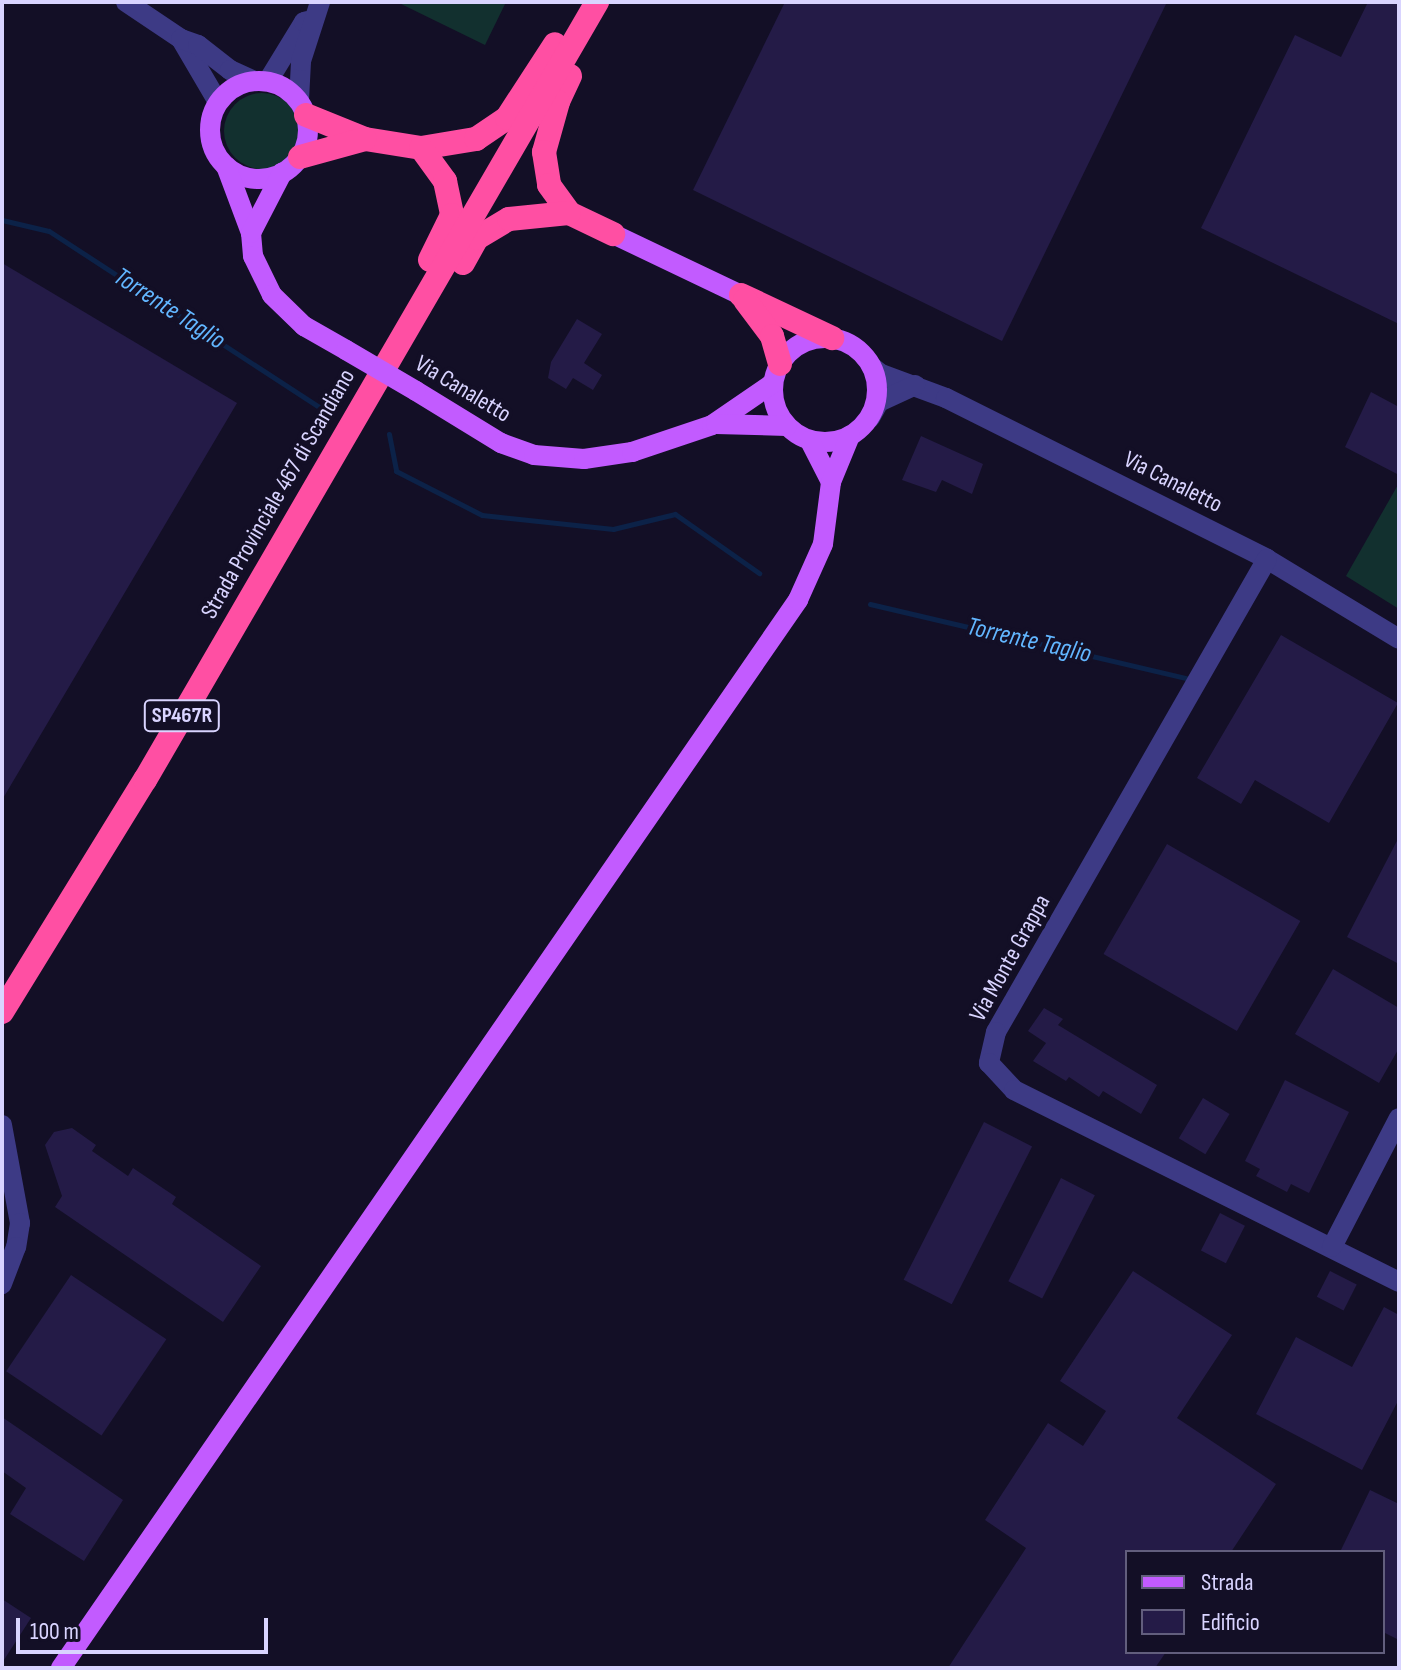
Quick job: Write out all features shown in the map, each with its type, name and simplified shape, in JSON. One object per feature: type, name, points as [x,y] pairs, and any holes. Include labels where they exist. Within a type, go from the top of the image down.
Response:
[{"type":"highway","points":[[303,107],[365,139],[421,148],[476,139],[507,118],[585,2]]},
{"type":"highway","name":"Strada Provinciale 467 di Scandiano","points":[[2,1012],[145,780],[597,2]]},
{"type":"highway","points":[[604,2],[558,102],[544,152],[549,185],[569,213],[613,234]]},
{"type":"highway","points":[[291,165],[365,139]]},
{"type":"highway","points":[[356,416],[452,215],[445,181],[421,148]]},
{"type":"highway","points":[[356,416],[423,330],[477,238],[509,219],[569,213]]},
{"type":"highway","points":[[741,295],[832,338]]},
{"type":"highway","points":[[741,295],[772,336],[777,374]]},
{"type":"main road","points":[[251,233],[307,141],[303,107],[286,87],[260,81],[233,88],[218,102],[210,131],[214,150],[226,166],[253,179],[291,165]]},
{"type":"main road","name":"Via Canaletto","points":[[226,166],[251,233],[253,256],[272,295],[304,326],[501,443],[534,455],[607,458],[712,425],[787,426]]},
{"type":"main road","points":[[613,234],[741,295]]},
{"type":"main road","points":[[832,338],[851,345],[872,367],[877,398],[870,418],[850,436],[830,443],[810,441],[787,426],[777,410],[777,374],[802,343],[832,338]]},
{"type":"main road","name":"Via Canaletto","points":[[712,425],[777,374]]},
{"type":"main road","points":[[61,1668],[798,600],[823,544],[831,482],[850,436]]},
{"type":"main road","points":[[810,441],[831,482]]},
{"type":"street","points":[[126,2],[181,39],[198,45],[230,70],[260,81],[304,22],[316,11]]},
{"type":"street","points":[[303,107],[301,61],[316,11]]},
{"type":"street","points":[[181,39],[218,102]]},
{"type":"street","name":"Via Canaletto","points":[[872,367],[975,411],[1267,559],[1399,639]]},
{"type":"street","points":[[870,418],[879,402],[915,385]]},
{"type":"street","name":"Via Monte Grappa","points":[[1267,559],[996,1032],[989,1063],[1014,1090],[1399,1282]]},
{"type":"street","points":[[1332,1247],[1399,1118]]},
{"type":"street","points":[[2,1125],[20,1223],[16,1247],[2,1284]]},
{"type":"green space","points":[[397,2],[506,2],[485,45]]},
{"type":"green space","points":[[262,93],[276,96],[289,104],[297,117],[300,131],[297,145],[289,158],[276,166],[262,169],[248,166],[235,158],[227,145],[224,131],[227,117],[235,104],[248,96]]},
{"type":"green space","points":[[1399,483],[1399,609],[1346,576]]},
{"type":"building","points":[[785,2],[1167,2],[1002,341],[693,190]]},
{"type":"building","points":[[1368,2],[1399,2],[1399,324],[1201,228],[1295,35],[1341,57]]},
{"type":"building","points":[[2,263],[237,403],[2,800]]},
{"type":"building","points":[[577,319],[602,334],[584,363],[602,375],[593,390],[573,378],[566,389],[548,378],[551,362]]},
{"type":"building","points":[[1371,392],[1399,407],[1399,475],[1345,447]]},
{"type":"building","points":[[921,436],[983,464],[972,494],[942,480],[936,492],[902,480]]},
{"type":"building","points":[[1281,635],[1398,703],[1329,823],[1255,780],[1241,804],[1197,778]]},
{"type":"building","points":[[1399,837],[1399,964],[1347,937]]},
{"type":"building","points":[[1167,844],[1300,921],[1237,1031],[1104,954]]},
{"type":"building","points":[[1333,969],[1399,1008],[1399,1048],[1379,1083],[1295,1034]]},
{"type":"building","points":[[1044,1008],[1063,1019],[1058,1025],[1157,1085],[1141,1114],[1103,1091],[1099,1097],[1069,1077],[1066,1081],[1033,1061],[1046,1043],[1028,1031]]},
{"type":"building","points":[[1285,1080],[1349,1112],[1309,1193],[1291,1184],[1287,1192],[1256,1176],[1260,1169],[1245,1161]]},
{"type":"building","points":[[1203,1098],[1230,1114],[1205,1154],[1179,1138]]},
{"type":"building","points":[[984,1122],[1032,1147],[952,1304],[904,1280]]},
{"type":"building","points":[[72,1128],[96,1145],[92,1151],[128,1176],[133,1168],[176,1197],[172,1204],[261,1266],[223,1322],[55,1207],[62,1196],[45,1145],[54,1132]]},
{"type":"building","points":[[1061,1178],[1095,1195],[1042,1299],[1008,1281]]},
{"type":"building","points":[[1220,1213],[1245,1226],[1226,1263],[1201,1250]]},
{"type":"building","points":[[1133,1271],[1232,1335],[1177,1418],[1276,1484],[1232,1550],[1125,1550],[1125,1654],[1165,1654],[1155,1668],[948,1668],[1026,1548],[985,1520],[1048,1423],[1083,1446],[1106,1411],[1060,1381]]},
{"type":"building","points":[[1330,1271],[1357,1285],[1344,1310],[1317,1297]]},
{"type":"building","points":[[71,1275],[166,1339],[101,1435],[6,1371]]},
{"type":"building","points":[[1384,1307],[1399,1315],[1399,1399],[1362,1470],[1256,1414],[1296,1337],[1352,1367]]},
{"type":"building","points":[[2,1417],[123,1500],[84,1561],[10,1514],[26,1488],[2,1471]]},
{"type":"building","points":[[1370,1490],[1399,1504],[1399,1640],[1385,1633],[1385,1550],[1341,1550]]},
{"type":"building","points":[[2,1599],[31,1618],[2,1663]]},
{"type":"waterway","name":"Torrente Taglio","points":[[2,220],[49,231],[330,414]]},
{"type":"waterway","name":"Torrente Taglio","points":[[389,434],[396,471],[482,515],[613,529],[675,514],[759,573]]},
{"type":"waterway","name":"Torrente Taglio","points":[[870,604],[1189,679]]}]
